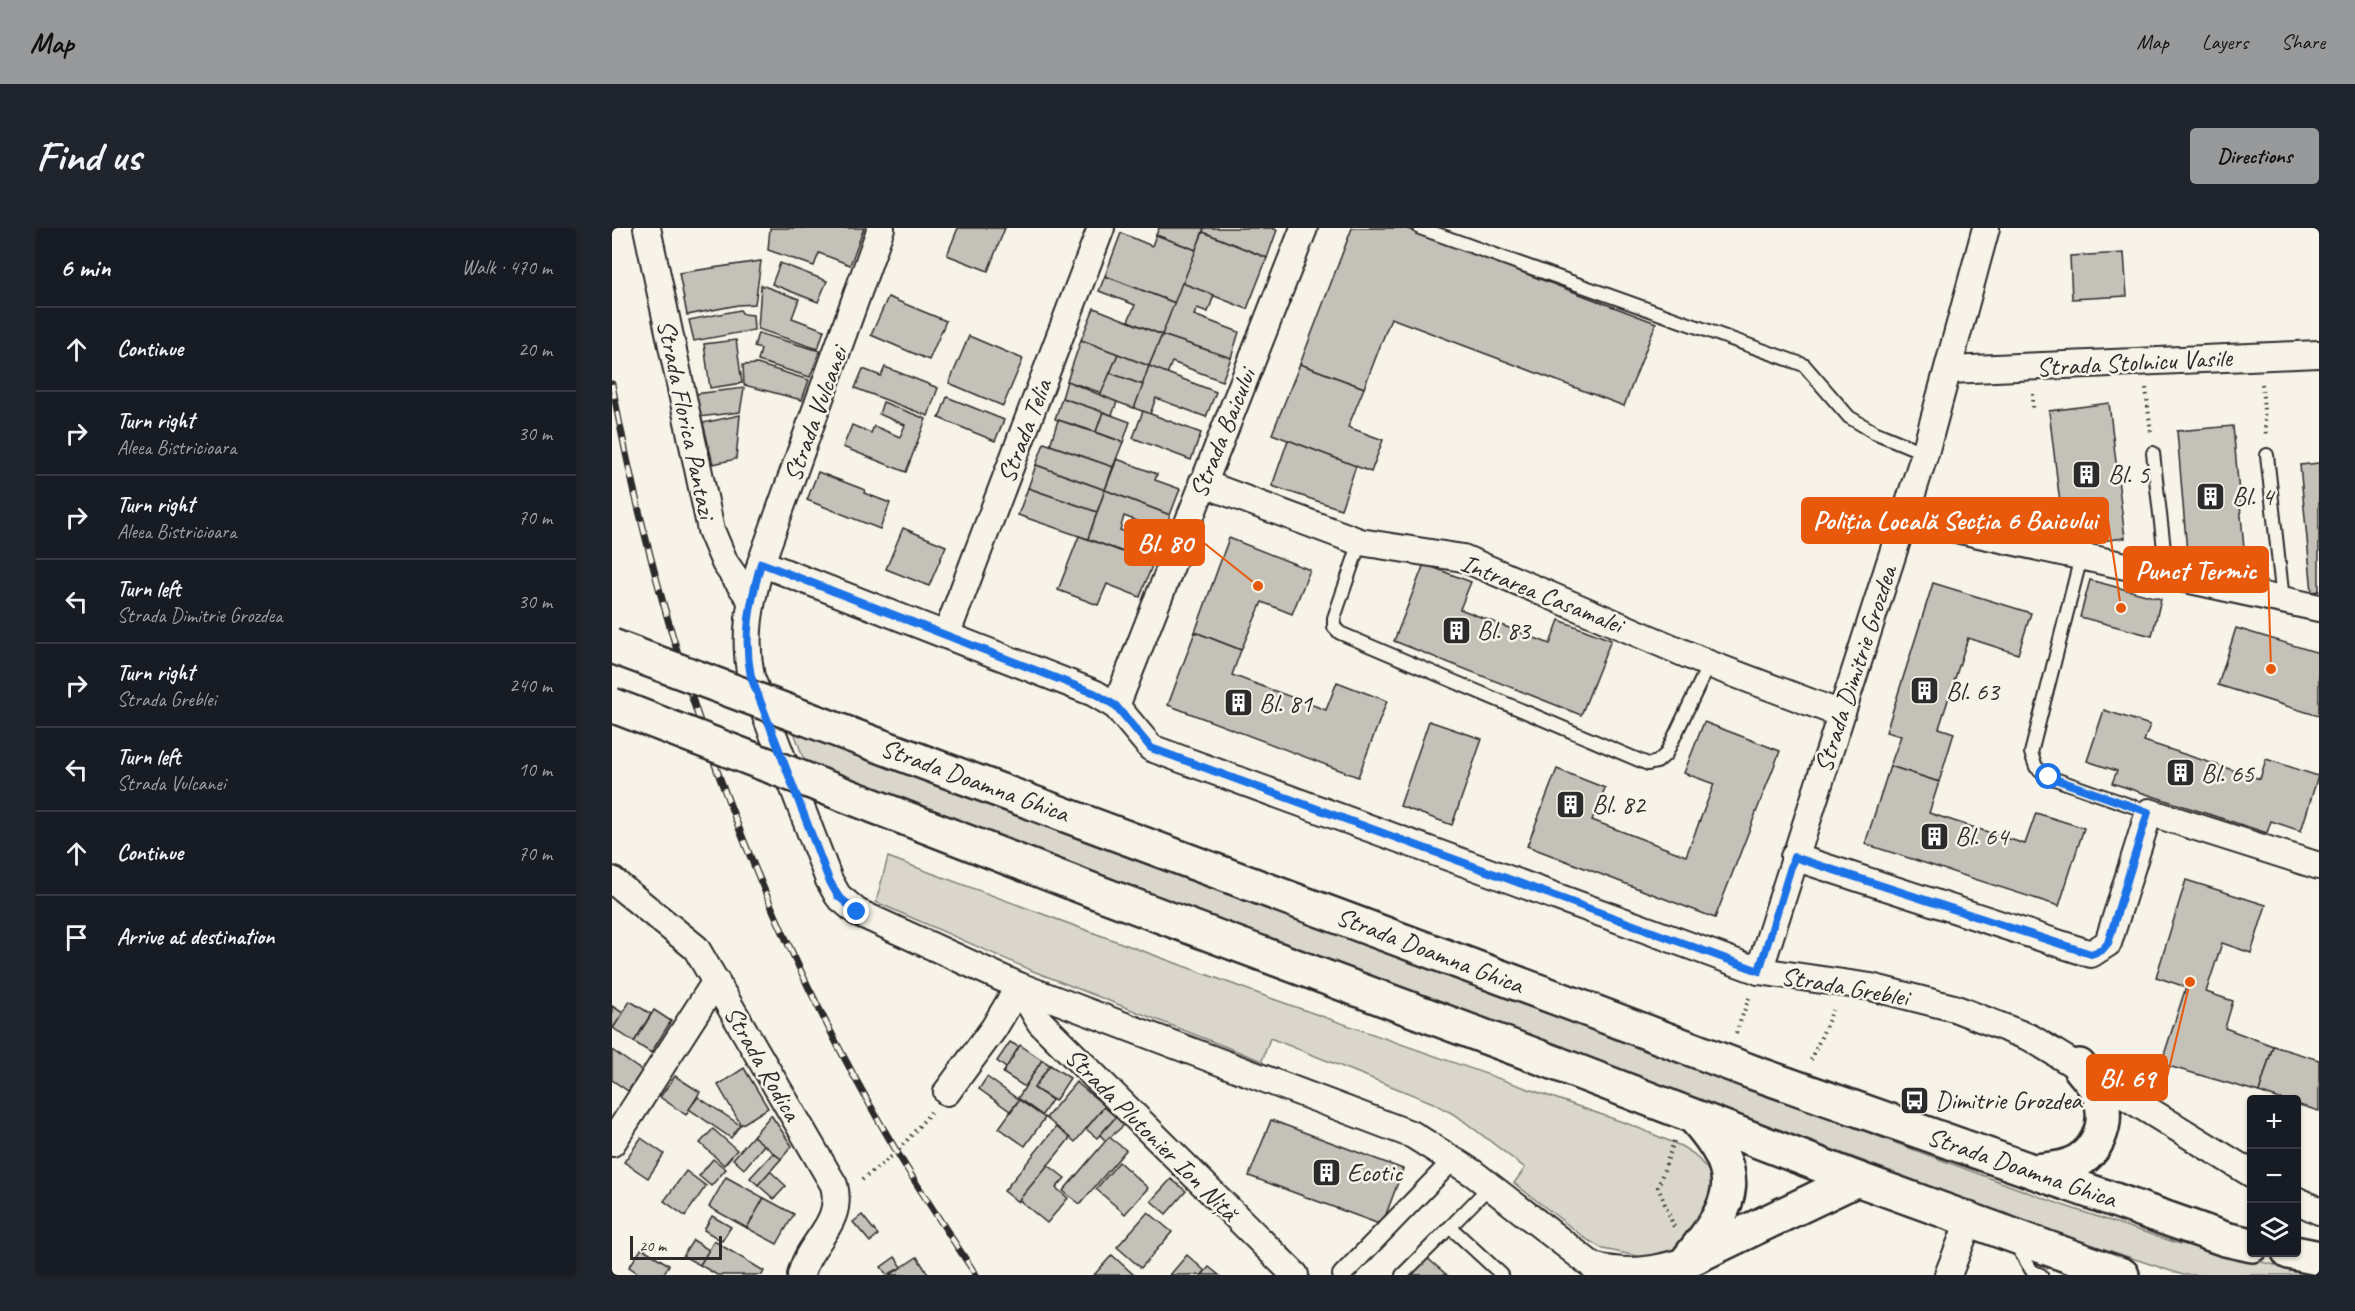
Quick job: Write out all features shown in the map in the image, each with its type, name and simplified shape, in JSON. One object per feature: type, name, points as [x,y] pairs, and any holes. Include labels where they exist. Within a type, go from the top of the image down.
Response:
[{"type":"main road","name":"Strada Doamna Ghica","points":[[612,646],[1799,1089],[2225,1239],[2247,1244]]},
{"type":"main road","points":[[612,705],[1094,891],[1558,1064],[1857,1179],[2122,1275]]},
{"type":"main road","points":[[2034,1171],[2067,1166],[2083,1159],[2095,1146],[2103,1130],[2104,1113],[2100,1096],[2079,1066]]},
{"type":"main road","points":[[1688,1114],[1719,1148],[1727,1167],[1729,1182],[1727,1199],[1720,1216],[1688,1260]]},
{"type":"main road","points":[[1688,1260],[1857,1179]]},
{"type":"main road","points":[[2301,1254],[2319,1258]]},
{"type":"street","name":"Strada Florica Pantazi","points":[[647,228],[711,530],[724,563],[750,600]]},
{"type":"street","name":"Strada Vulcanei","points":[[881,228],[761,563],[750,600],[746,628],[746,653],[751,677],[829,880],[838,896],[857,912],[1018,986],[1413,1135],[1454,1159],[1593,1266],[1611,1272],[1634,1273],[1688,1260]]},
{"type":"street","name":"Strada Telia","points":[[947,633],[1101,228]]},
{"type":"street","name":"Strada Baicului","points":[[1116,706],[1304,228]]},
{"type":"street","name":"Strada Dimitrie Grozdea","points":[[1759,971],[1925,453],[1986,228]]},
{"type":"street","name":"Strada Stolnicu Vasile","points":[[1949,370],[2319,354]]},
{"type":"street","name":"Intrarea Casamalei","points":[[1202,483],[1360,542],[1463,558],[1709,664],[1840,714]]},
{"type":"street","points":[[1905,518],[2319,608]]},
{"type":"street","name":"Strada Greblei","points":[[761,563],[947,633],[1094,693],[1116,706],[1151,748],[1759,971],[1871,987],[1954,1008],[2031,1038],[2247,1171]]},
{"type":"street","points":[[1794,857],[2091,954],[2102,950],[2108,943],[2148,812],[2319,866]]},
{"type":"street","name":"Strada Rodica","points":[[612,880],[696,948],[834,1185],[838,1199]]},
{"type":"street","points":[[612,1143],[716,981]]},
{"type":"street","points":[[947,1092],[994,1028],[1018,986]]},
{"type":"street","name":"Strada Plutonier Ion Niță","points":[[1018,986],[1040,1022],[1295,1275]]},
{"type":"street","points":[[1342,1275],[1454,1159]]},
{"type":"street","points":[[801,1275],[835,1215],[838,1199]]},
{"type":"street","points":[[2301,1202],[2319,1211]]},
{"type":"street","points":[[1948,1275],[1970,1219]]},
{"type":"lane","points":[[1420,228],[1804,365],[1849,417],[1874,432],[1925,453]]},
{"type":"lane","points":[[2153,453],[2167,575]]},
{"type":"lane","points":[[2267,455],[2283,600]]},
{"type":"lane","points":[[1360,542],[1334,618],[1334,627],[1340,633],[1648,764],[1657,762],[1666,754],[1709,664]]},
{"type":"lane","points":[[2081,557],[2031,753],[2036,767],[2049,777],[2148,812]]},
{"type":"lane","points":[[1402,1275],[1490,1186]]},
{"type":"lane","points":[[1450,1227],[1502,1275]]},
{"type":"lane","points":[[2010,1234],[2032,1271],[2041,1275]]},
{"type":"path","points":[[2260,356],[2267,455]]},
{"type":"path","points":[[2144,362],[2153,453]]},
{"type":"path","points":[[1726,1062],[1759,971]]},
{"type":"path","points":[[1799,1089],[1844,984]]},
{"type":"path","points":[[838,1199],[897,1152],[947,1092]]},
{"type":"path","points":[[1688,1114],[1658,1187],[1688,1260]]},
{"type":"shaded area","points":[[794,732],[2062,1205],[2177,1243],[2319,1275],[2183,1275],[2044,1229],[805,763]]},
{"type":"shaded area","points":[[888,857],[1273,999],[1631,1125],[1681,1146],[1694,1154],[1708,1170],[1715,1189],[1714,1206],[1679,1248],[1642,1257],[1603,1249],[1586,1239],[1514,1183],[1525,1168],[1457,1116],[1431,1102],[1270,1038],[1262,1061],[1033,971],[876,902]]},
{"type":"building","points":[[770,228],[864,228],[850,265],[819,253],[814,266],[768,250]]},
{"type":"building","points":[[958,228],[1005,228],[988,271],[947,255]]},
{"type":"building","points":[[1159,228],[1204,228],[1196,250],[1156,235]]},
{"type":"building","points":[[1204,228],[1272,228],[1277,230],[1267,258],[1203,232]]},
{"type":"building","points":[[1352,228],[1405,228],[1656,323],[1624,406],[1391,318],[1364,388],[1300,364]]},
{"type":"building","points":[[1203,232],[1267,258],[1247,309],[1182,283]]},
{"type":"building","points":[[1121,233],[1152,246],[1156,235],[1196,250],[1175,303],[1105,276]]},
{"type":"building","points":[[2124,253],[2127,296],[2072,299],[2070,256]]},
{"type":"building","points":[[761,261],[755,304],[687,315],[679,273]]},
{"type":"building","points":[[780,263],[827,281],[818,302],[772,284]]},
{"type":"building","points":[[1105,276],[1175,303],[1162,335],[1128,321],[1135,305],[1099,291]]},
{"type":"building","points":[[1182,283],[1214,295],[1208,312],[1197,308],[1194,315],[1239,332],[1231,358],[1162,335]]},
{"type":"building","points":[[761,285],[799,299],[792,318],[824,330],[818,349],[758,329]]},
{"type":"building","points":[[888,297],[946,321],[929,360],[871,335]]},
{"type":"building","points":[[1094,308],[1162,335],[1149,366],[1081,340]]},
{"type":"building","points":[[740,310],[743,314],[753,315],[754,330],[694,341],[689,320]]},
{"type":"building","points":[[758,333],[820,351],[810,377],[758,361],[761,349],[754,347]]},
{"type":"building","points":[[1162,335],[1231,358],[1222,381],[1172,362],[1167,374],[1149,366]]},
{"type":"building","points":[[969,336],[1023,359],[1003,406],[949,383]]},
{"type":"building","points":[[736,340],[742,383],[710,388],[704,344]]},
{"type":"building","points":[[1081,340],[1118,354],[1102,393],[1067,381]]},
{"type":"building","points":[[1118,354],[1149,366],[1143,385],[1110,373]]},
{"type":"building","points":[[757,364],[809,380],[802,400],[744,385],[743,365]]},
{"type":"building","points":[[1300,364],[1364,388],[1348,427],[1383,440],[1371,472],[1272,434]]},
{"type":"building","points":[[1149,366],[1216,392],[1206,417],[1156,398],[1150,414],[1134,408]]},
{"type":"building","points":[[885,367],[938,388],[928,416],[855,388],[863,369],[881,376]]},
{"type":"building","points":[[1110,373],[1143,385],[1134,408],[1100,396]]},
{"type":"building","points":[[1067,381],[1117,402],[1112,415],[1062,398]]},
{"type":"building","points":[[744,388],[740,412],[699,417],[695,394]]},
{"type":"building","points":[[947,397],[1004,420],[995,441],[939,418]]},
{"type":"building","points":[[1062,398],[1103,412],[1096,432],[1055,419]]},
{"type":"building","points":[[883,402],[926,419],[906,472],[843,447],[852,425],[871,433],[874,426],[900,437],[905,425],[879,414]]},
{"type":"building","name":"Bl. 5","points":[[2109,403],[2125,538],[2065,545],[2049,411]]},
{"type":"building","points":[[1143,411],[1201,433],[1191,460],[1133,438]]},
{"type":"building","points":[[1103,412],[1130,422],[1123,442],[1096,432]]},
{"type":"building","points":[[740,415],[736,459],[713,464],[703,423]]},
{"type":"building","points":[[1058,420],[1123,442],[1113,467],[1050,445]]},
{"type":"building","name":"Bl. 4","points":[[2233,426],[2245,560],[2188,565],[2177,431]]},
{"type":"building","points":[[1288,440],[1356,466],[1341,509],[1272,486]]},
{"type":"building","points":[[1044,443],[1113,467],[1105,490],[1036,465]]},
{"type":"building","points":[[1117,459],[1157,474],[1155,480],[1180,489],[1170,515],[1105,490]]},
{"type":"building","points":[[2319,463],[2319,591],[2312,592],[2300,465]]},
{"type":"building","points":[[1036,465],[1105,490],[1097,512],[1028,488]]},
{"type":"building","points":[[818,472],[865,490],[864,493],[890,503],[880,529],[807,500]]},
{"type":"building","points":[[1028,488],[1097,512],[1088,539],[1018,515]]},
{"type":"building","points":[[1105,490],[1170,515],[1164,531],[1124,516],[1120,530],[1160,545],[1153,563],[1088,539]]},
{"type":"building","points":[[903,528],[946,546],[929,586],[886,569]]},
{"type":"building","points":[[1079,536],[1153,563],[1140,597],[1107,584],[1098,605],[1058,590]]},
{"type":"building","points":[[1229,538],[1310,570],[1292,614],[1262,602],[1241,650],[1195,632]]},
{"type":"building","name":"Bl. 83","points":[[1424,564],[1471,582],[1460,609],[1550,644],[1559,620],[1611,640],[1581,715],[1394,641]]},
{"type":"building","points":[[2090,580],[2161,599],[2152,636],[2080,617]]},
{"type":"building","name":"Bl. 63","points":[[1933,583],[2031,613],[2018,654],[1968,638],[1939,728],[1954,733],[1939,782],[1890,766],[1901,736],[1886,732]]},
{"type":"building","points":[[2236,628],[2319,653],[2319,716],[2218,685]]},
{"type":"building","name":"Bl. 81","points":[[1195,632],[1241,650],[1232,675],[1326,710],[1337,682],[1387,701],[1358,777],[1168,705]]},
{"type":"building","name":"Bl. 65","points":[[2104,710],[2150,725],[2144,741],[2260,779],[2266,759],[2318,776],[2301,831],[2271,821],[2267,833],[2112,783],[2117,771],[2087,761]]},
{"type":"building","points":[[1429,721],[1482,739],[1452,825],[1400,806]]},
{"type":"building","name":"Bl. 82","points":[[1704,722],[1780,751],[1715,918],[1527,846],[1557,769],[1605,788],[1592,820],[1686,856],[1714,784],[1684,773]]},
{"type":"building","name":"Bl. 64","points":[[1890,766],[1939,782],[1929,813],[2025,844],[2036,813],[2084,828],[2059,906],[1865,844]]},
{"type":"building","points":[[2186,880],[2266,905],[2251,953],[2222,943],[2206,992],[2233,1001],[2225,1028],[2273,1046],[2259,1092],[2161,1064],[2186,987],[2156,977]]},
{"type":"building","points":[[630,1001],[651,1014],[634,1042],[613,1028]]},
{"type":"building","points":[[612,1006],[623,1013],[613,1028],[612,1028]]},
{"type":"building","points":[[654,1010],[671,1021],[651,1053],[634,1042]]},
{"type":"building","points":[[1010,1042],[1019,1047],[1006,1068],[997,1061]]},
{"type":"building","points":[[1020,1045],[1042,1060],[1025,1087],[1003,1073]]},
{"type":"building","points":[[2273,1046],[2319,1060],[2319,1111],[2301,1106],[2301,1095],[2268,1095],[2259,1092]]},
{"type":"building","points":[[612,1050],[642,1071],[628,1091],[612,1080]]},
{"type":"building","points":[[1042,1060],[1050,1065],[1034,1088],[1052,1100],[1042,1115],[1018,1098]]},
{"type":"building","points":[[1050,1065],[1070,1078],[1055,1101],[1034,1088]]},
{"type":"building","points":[[744,1068],[768,1108],[741,1125],[718,1085]]},
{"type":"building","points":[[675,1076],[700,1092],[686,1115],[660,1097]]},
{"type":"building","points":[[987,1077],[1019,1100],[1010,1111],[979,1089]]},
{"type":"building","points":[[1076,1082],[1105,1106],[1075,1142],[1046,1118]]},
{"type":"building","points":[[698,1097],[740,1125],[731,1138],[689,1109]]},
{"type":"building","points":[[1019,1100],[1045,1118],[1025,1146],[999,1128]]},
{"type":"building","points":[[1104,1107],[1116,1117],[1097,1138],[1086,1129]]},
{"type":"building","points":[[771,1115],[792,1146],[781,1159],[753,1136]]},
{"type":"building","points":[[1116,1117],[1124,1125],[1106,1141],[1100,1135]]},
{"type":"building","name":"Ecotic","points":[[1271,1120],[1403,1169],[1382,1225],[1249,1176]]},
{"type":"building","points":[[1056,1127],[1070,1138],[1018,1202],[1004,1191]]},
{"type":"building","points":[[713,1129],[737,1150],[724,1165],[700,1143]]},
{"type":"building","points":[[753,1136],[764,1145],[744,1169],[733,1159]]},
{"type":"building","points":[[1109,1137],[1126,1150],[1080,1204],[1063,1191]]},
{"type":"building","points":[[641,1138],[664,1154],[648,1178],[624,1162]]},
{"type":"building","points":[[773,1153],[781,1159],[758,1185],[750,1178]]},
{"type":"building","points":[[713,1159],[726,1169],[711,1186],[699,1176]]},
{"type":"building","points":[[1119,1162],[1148,1188],[1125,1214],[1096,1189]]},
{"type":"building","points":[[1048,1165],[1065,1178],[1056,1188],[1068,1198],[1047,1223],[1019,1200]]},
{"type":"building","points":[[686,1171],[706,1186],[685,1216],[664,1201]]},
{"type":"building","points":[[770,1171],[786,1186],[774,1199],[758,1185]]},
{"type":"building","points":[[726,1177],[764,1198],[747,1228],[709,1207]]},
{"type":"building","points":[[1171,1179],[1186,1191],[1166,1214],[1151,1201]]},
{"type":"building","points":[[764,1198],[794,1214],[777,1244],[747,1228]]},
{"type":"building","points":[[1148,1212],[1172,1232],[1141,1268],[1117,1247]]},
{"type":"building","points":[[862,1215],[878,1235],[870,1242],[853,1222]]},
{"type":"building","points":[[712,1216],[731,1227],[722,1241],[704,1230]]},
{"type":"building","points":[[693,1240],[709,1250],[700,1265],[683,1256]]},
{"type":"building","points":[[714,1241],[764,1271],[762,1275],[717,1275],[700,1265]]},
{"type":"building","points":[[642,1248],[669,1265],[663,1275],[641,1275],[629,1267]]},
{"type":"building","points":[[1112,1255],[1134,1275],[1094,1275]]},
{"type":"building","points":[[1187,1255],[1205,1271],[1202,1275],[1170,1275]]},
{"type":"building","points":[[895,1257],[902,1267],[887,1275],[881,1267]]},
{"type":"building","points":[[917,1257],[928,1274],[890,1275]]},
{"type":"building","points":[[1426,1257],[1447,1275],[1409,1275]]},
{"type":"building","points":[[1209,1267],[1219,1275],[1202,1275]]},
{"type":"railway","points":[[612,384],[633,485],[658,584],[687,683],[758,876],[800,970],[847,1062],[906,1168],[976,1275]]},
{"type":"place","name":"Bl. 5","points":[[2087,474]]},
{"type":"place","name":"Bl. 4","points":[[2211,496]]},
{"type":"place","name":"Bl. 80","points":[[1258,586]]},
{"type":"place","name":"Poliția Locală Secția 6 Baicului","points":[[2121,608]]},
{"type":"place","name":"Bl. 83","points":[[1456,630]]},
{"type":"place","name":"Punct Termic","points":[[2271,669]]},
{"type":"place","name":"Bl. 63","points":[[1925,691]]},
{"type":"place","name":"Bl. 81","points":[[1238,703]]},
{"type":"place","name":"Bl. 65","points":[[2180,773]]},
{"type":"place","name":"Bl. 82","points":[[1571,804]]},
{"type":"place","name":"Bl. 64","points":[[1934,836]]},
{"type":"place","name":"Bl. 69","points":[[2190,982]]},
{"type":"place","name":"Dimitrie Grozdea","points":[[1914,1100]]},
{"type":"place","name":"Ecotic","points":[[1326,1172]]},
{"type":"route","points":[[857,912],[838,896],[829,880],[751,677],[746,653],[746,628],[750,600],[761,563],[878,606],[1094,693],[1116,706],[1151,748],[1759,971],[1794,857],[2091,954],[2102,950],[2108,943],[2148,812],[2049,777]]}]
